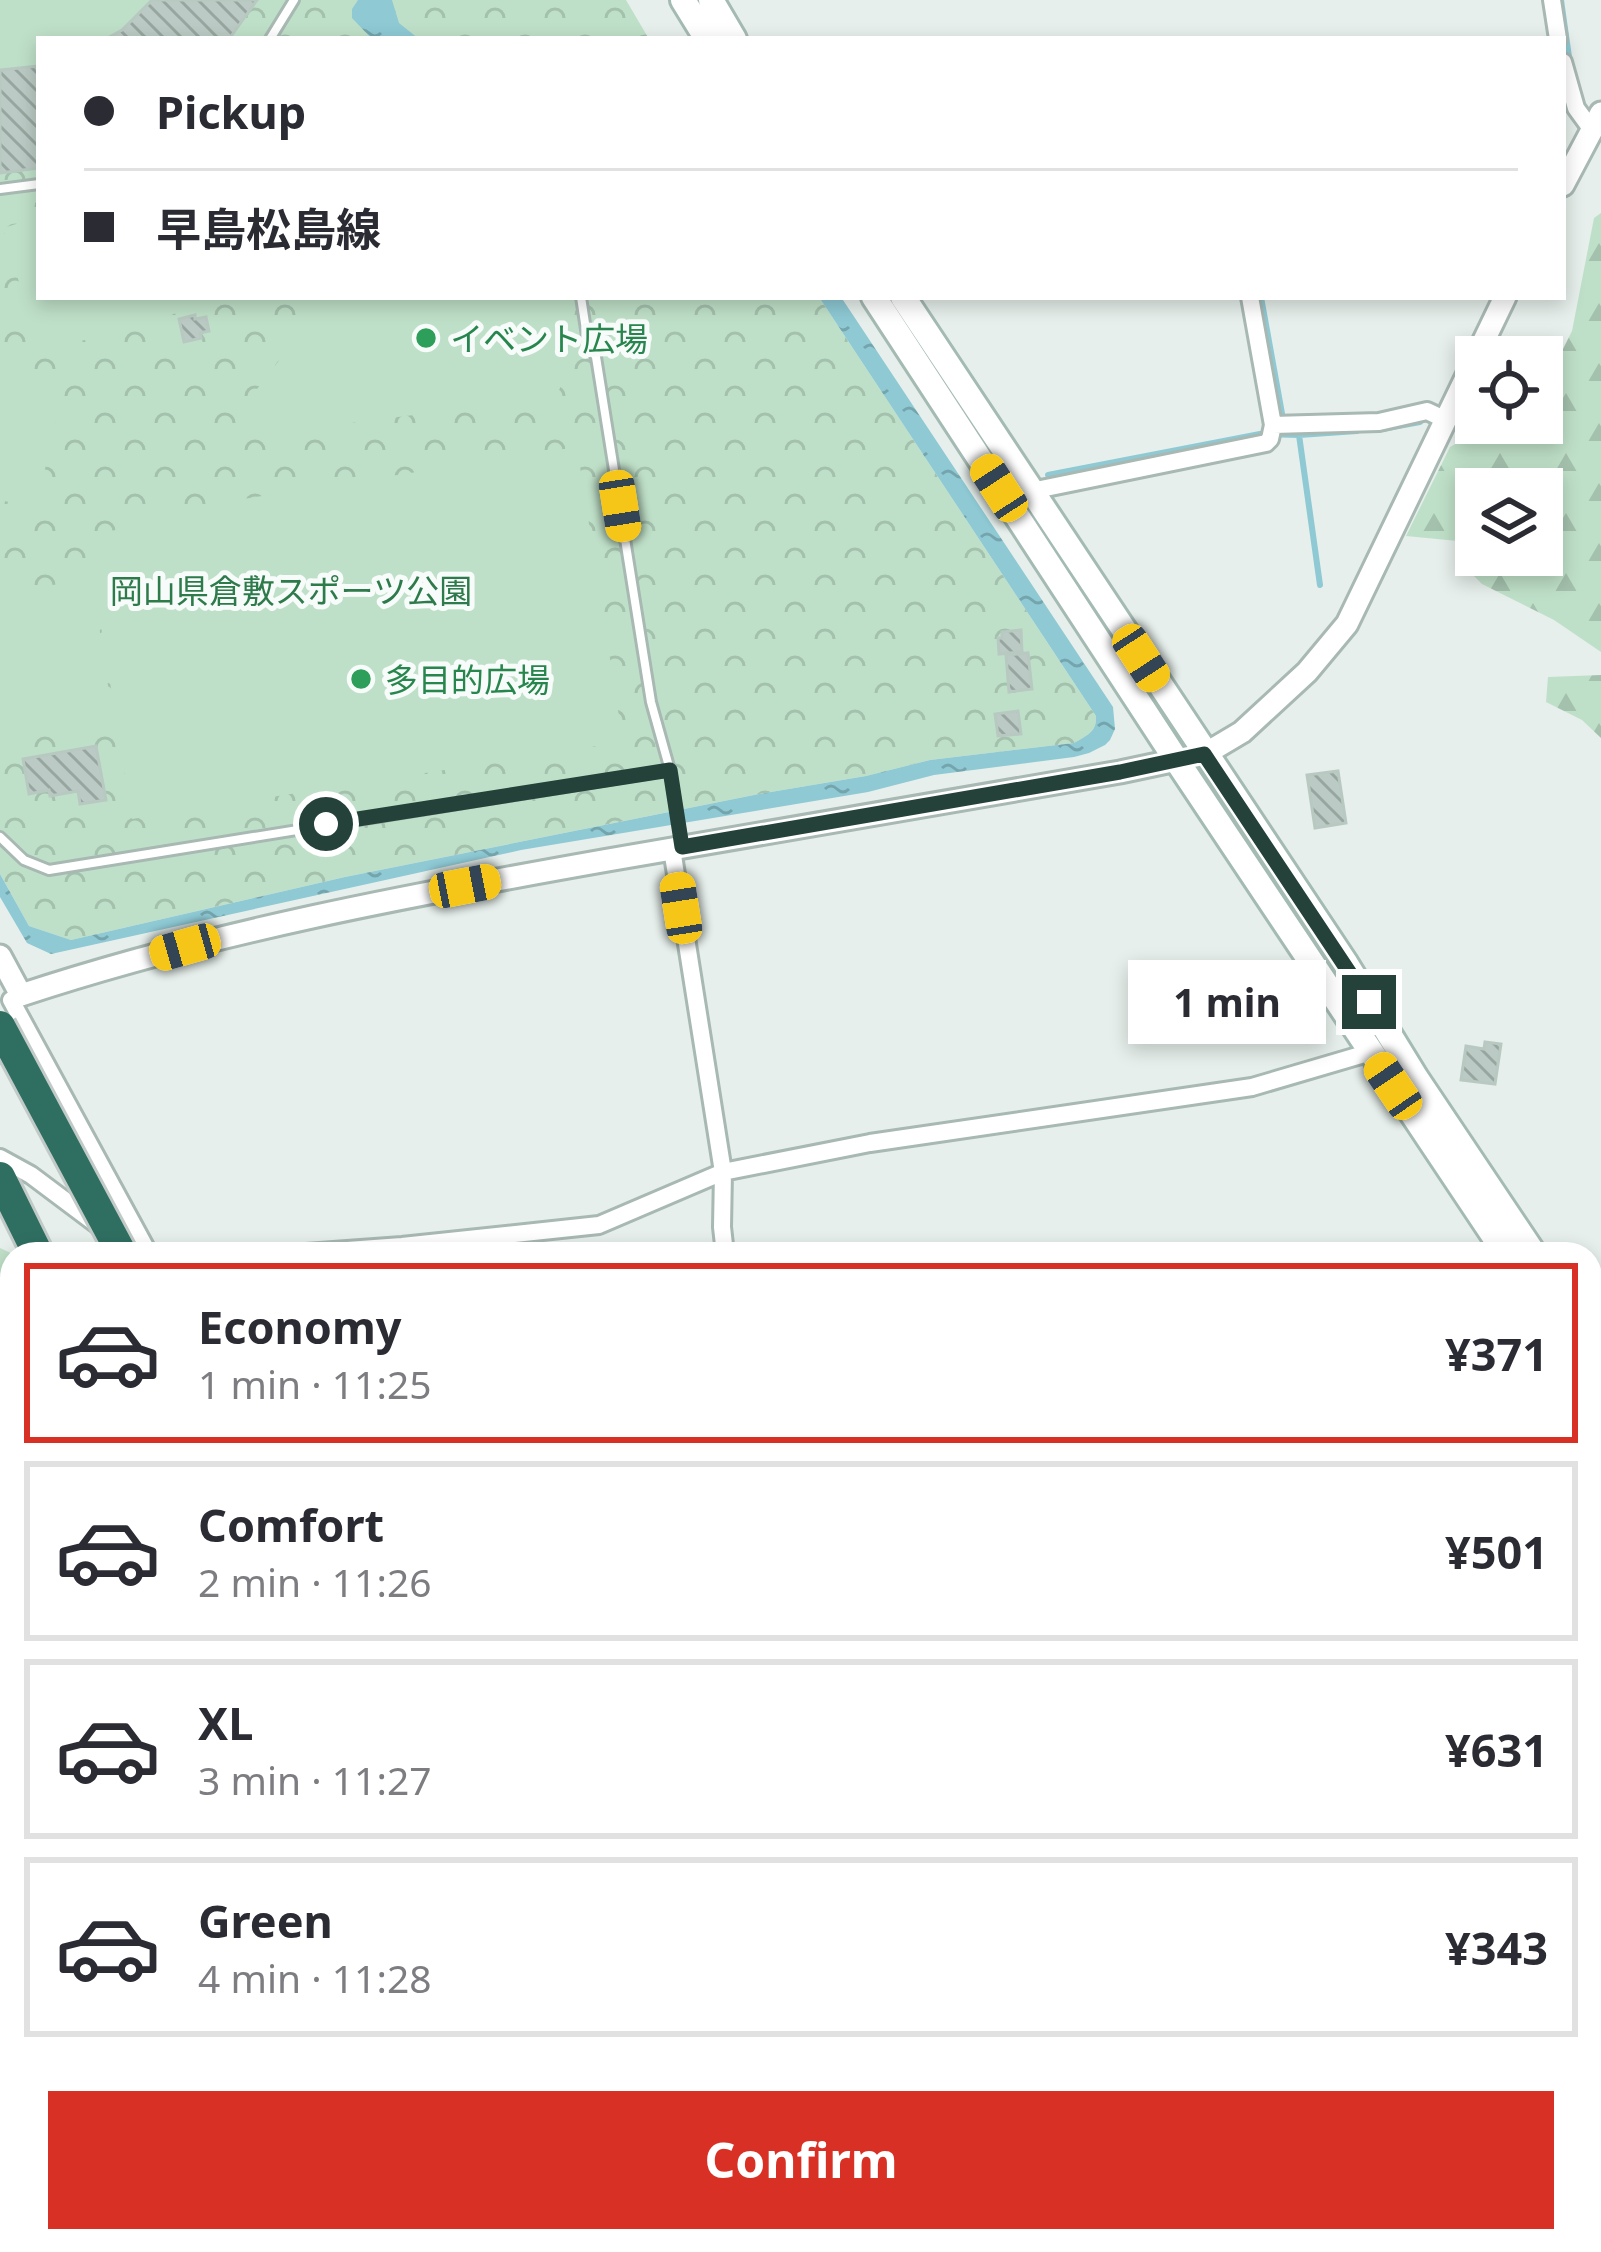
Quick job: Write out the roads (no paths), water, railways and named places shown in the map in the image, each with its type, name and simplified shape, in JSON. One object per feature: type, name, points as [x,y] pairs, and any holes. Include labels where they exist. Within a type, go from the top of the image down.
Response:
[{"type":"highway","points":[[8,1007],[116,1242]]},
{"type":"highway","points":[[0,1177],[32,1242]]},
{"type":"main road","points":[[683,0],[705,36]]},
{"type":"main road","points":[[711,0],[732,36]]},
{"type":"main road","points":[[876,300],[1498,1242]]},
{"type":"main road","points":[[905,300],[1526,1242]]},
{"type":"street","points":[[1552,0],[1558,36]]},
{"type":"street","points":[[1566,73],[1576,108],[1597,122],[1566,179]]},
{"type":"street","points":[[1031,491],[1266,443],[1276,429],[1251,300]]},
{"type":"street","points":[[8,1007],[227,935],[292,921],[678,840],[1204,754],[1242,732],[1306,673],[1347,624],[1504,300]]},
{"type":"street","points":[[1276,429],[1379,422],[1427,411],[1444,419]]},
{"type":"street","points":[[678,840],[723,1172],[723,1242]]},
{"type":"street","points":[[0,956],[8,1007],[141,1242]]},
{"type":"street","points":[[440,1242],[599,1225],[723,1172],[870,1143],[1252,1088],[1371,1052]]},
{"type":"street","points":[[0,1158],[123,1242]]},
{"type":"lane","points":[[272,36],[294,0]]},
{"type":"lane","points":[[0,189],[36,184]]},
{"type":"lane","points":[[581,300],[588,343],[596,357],[650,702],[670,770],[678,840]]},
{"type":"lane","points":[[0,838],[24,860],[49,871],[670,770]]},
{"type":"water","points":[[358,0],[392,0],[399,23],[415,36],[369,36],[352,18]]},
{"type":"water","points":[[821,300],[843,300],[1113,707],[1115,729],[1105,745],[1074,757],[934,775],[868,792],[521,850],[51,954],[27,943],[0,897],[0,874],[29,926],[71,940],[345,877],[930,760],[1074,743],[1095,726],[1096,716]]},
{"type":"waterway","points":[[1561,0],[1570,64]]},
{"type":"waterway","points":[[1262,300],[1283,419]]},
{"type":"waterway","points":[[1382,429],[1420,422]]},
{"type":"waterway","points":[[1048,475],[1260,434],[1357,431]]},
{"type":"waterway","points":[[1299,435],[1320,585]]},
{"type":"place","name":"イベント広場","points":[[426,338]]},
{"type":"place","name":"多目的広場","points":[[361,679]]},
{"type":"park label","name":"岡山県倉敷スポーツ公園","points":[[291,590]]}]
